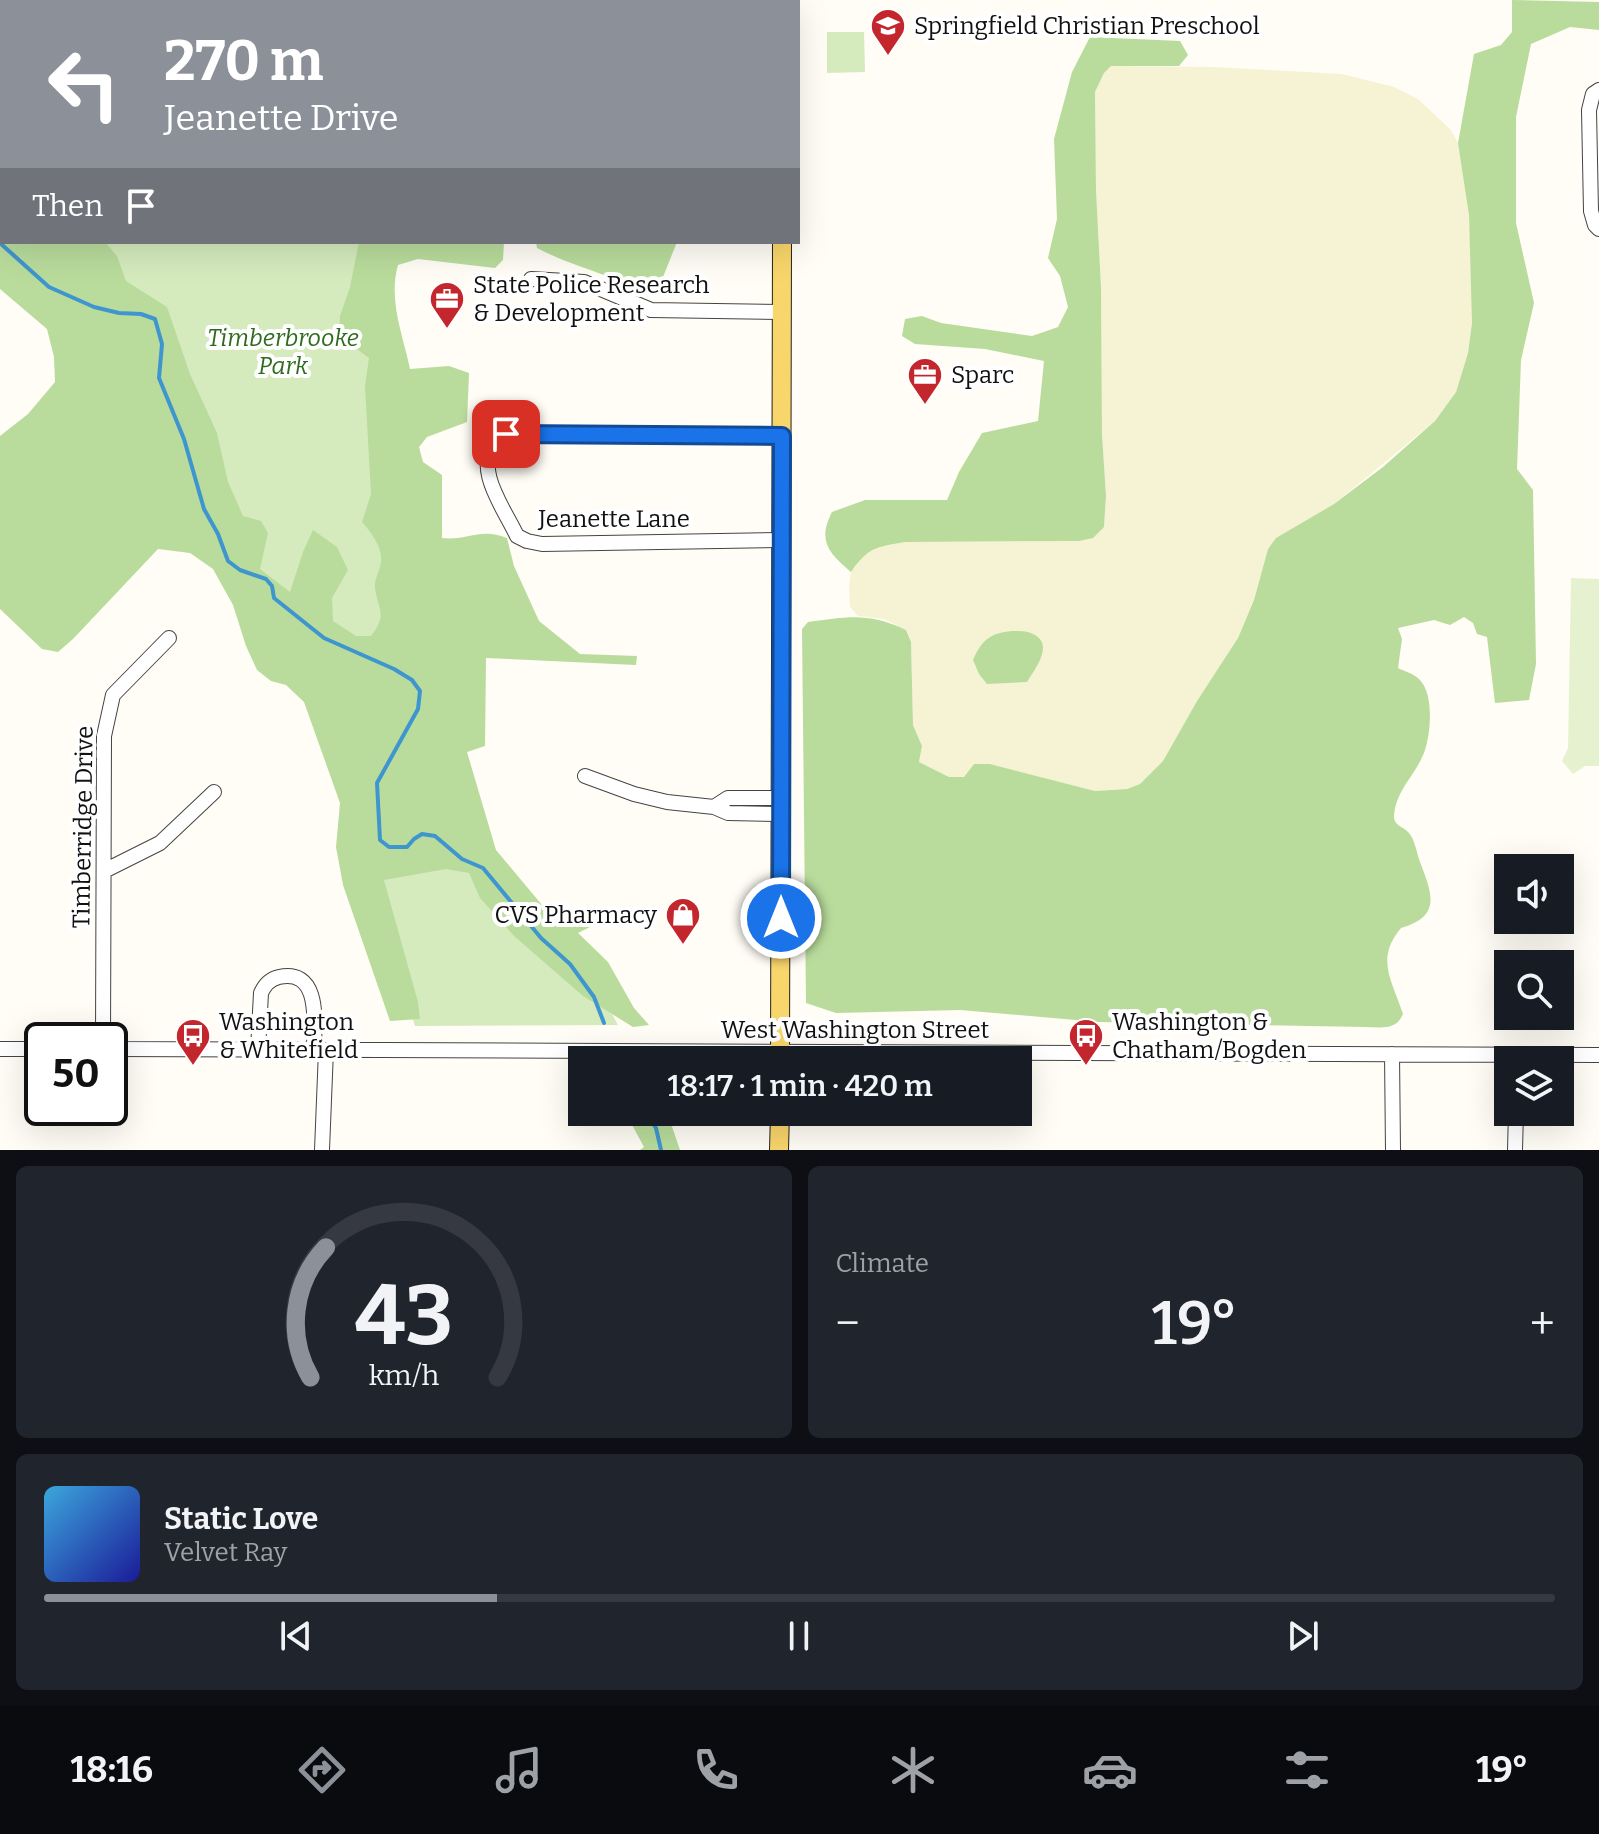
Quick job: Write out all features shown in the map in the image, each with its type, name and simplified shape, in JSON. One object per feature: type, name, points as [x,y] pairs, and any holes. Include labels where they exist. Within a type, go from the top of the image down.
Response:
[{"type":"main road","points":[[780,1046],[782,244]]},
{"type":"main road","points":[[779,1150],[780,1126]]},
{"type":"street","points":[[1599,90],[1593,94],[1589,110],[1591,211],[1599,229]]},
{"type":"street","points":[[531,279],[584,282],[651,310],[782,312]]},
{"type":"street","name":"Jeanette Lane","points":[[781,540],[542,544],[527,541],[517,536],[487,474],[486,457],[496,438],[506,434],[782,436]]},
{"type":"street","name":"Timberridge Drive","points":[[103,1022],[104,736],[107,714],[113,695],[169,638]]},
{"type":"street","points":[[585,776],[653,800],[714,807],[728,813],[781,806]]},
{"type":"street","points":[[104,871],[160,843],[214,792]]},
{"type":"street","points":[[258,1050],[264,985],[286,976],[297,978],[305,983],[314,1000],[320,1050],[322,1150]]},
{"type":"street","points":[[0,1049],[24,1049]]},
{"type":"street","name":"West Washington Street","points":[[128,1049],[568,1052]]},
{"type":"street","points":[[1392,1054],[1393,1150]]},
{"type":"street","name":"West Washington Street","points":[[1032,1055],[1494,1056]]},
{"type":"street","name":"West Washington Street","points":[[1574,1056],[1599,1055]]},
{"type":"street","points":[[1515,1150],[1516,1126]]},
{"type":"shaded area","points":[[1111,66],[1215,67],[1342,74],[1394,87],[1418,99],[1451,130],[1458,143],[1464,170],[1472,285],[1468,353],[1456,392],[1435,421],[1334,504],[1277,538],[1268,549],[1254,600],[1238,638],[1163,761],[1140,784],[1127,789],[1095,791],[990,764],[974,764],[964,777],[949,777],[919,762],[922,746],[913,725],[911,642],[906,630],[884,619],[858,616],[850,607],[851,572],[862,555],[880,547],[905,542],[1079,541],[1104,527],[1106,496],[1095,92]]},
{"type":"green space","points":[[1512,0],[1599,2],[1599,30],[1570,27],[1531,44],[1516,117],[1516,223],[1534,303],[1521,360],[1517,469],[1533,490],[1536,664],[1529,700],[1495,703],[1487,637],[1477,634],[1473,623],[1464,617],[1450,625],[1434,620],[1398,628],[1402,639],[1398,668],[1417,677],[1424,685],[1430,713],[1425,750],[1399,798],[1394,816],[1413,839],[1430,894],[1428,910],[1423,917],[1401,928],[1389,950],[1388,970],[1403,1014],[1400,1019],[1392,1026],[1382,1027],[1099,1022],[960,1010],[836,1013],[806,1003],[802,629],[808,622],[858,617],[880,620],[906,630],[911,642],[913,725],[922,746],[919,762],[949,777],[964,777],[974,764],[990,764],[1095,791],[1127,789],[1140,784],[1163,761],[1238,638],[1254,600],[1268,549],[1276,538],[1334,504],[1383,467],[1435,421],[1456,392],[1468,353],[1472,323],[1469,215],[1458,143],[1474,54],[1501,45],[1512,32]]},
{"type":"green space","points":[[827,32],[864,32],[865,72],[827,73]]},
{"type":"green space","points":[[1090,37],[1180,41],[1188,55],[1179,66],[1111,66],[1095,92],[1106,496],[1104,527],[1093,538],[1079,541],[905,542],[868,553],[851,572],[828,546],[826,531],[832,512],[865,500],[947,500],[982,433],[1038,421],[1044,361],[985,349],[915,344],[902,336],[905,319],[922,316],[941,323],[1032,336],[1058,327],[1068,307],[1060,276],[1048,258],[1057,219],[1054,139],[1072,72]]},
{"type":"green space","points":[[0,244],[107,244],[117,256],[126,281],[167,307],[190,374],[217,433],[228,482],[243,516],[261,521],[268,533],[260,569],[290,592],[313,530],[337,547],[348,570],[332,598],[333,621],[356,636],[371,636],[381,617],[375,585],[381,557],[376,540],[362,522],[371,494],[365,386],[369,358],[339,336],[340,316],[350,287],[359,244],[504,244],[503,260],[495,268],[418,259],[398,265],[395,278],[400,330],[410,369],[449,366],[469,373],[467,422],[427,437],[419,447],[423,462],[442,475],[442,538],[489,534],[507,538],[514,566],[539,621],[580,654],[637,656],[636,665],[486,658],[485,746],[467,752],[496,850],[542,905],[593,914],[592,926],[578,933],[608,962],[634,1008],[649,1025],[633,1027],[583,996],[514,936],[480,898],[469,873],[446,869],[384,880],[420,1019],[390,1021],[343,885],[336,847],[340,803],[304,702],[286,685],[271,681],[257,670],[233,605],[213,569],[190,553],[158,549],[58,652],[42,649],[0,609],[0,436],[28,414],[55,382],[54,357],[47,329],[0,289]]},
{"type":"green space","name":"Timberbrooke Park","points":[[36,244],[378,244],[475,841],[600,991],[618,1025],[415,1026],[317,699]]},
{"type":"green space","points":[[536,244],[676,244],[655,297],[537,248]]},
{"type":"green space","points":[[1571,578],[1599,579],[1599,766],[1585,766],[1573,774],[1562,761],[1568,748]]},
{"type":"green space","points":[[1012,631],[1028,632],[1039,638],[1043,650],[1038,664],[1027,682],[987,684],[973,660],[988,639]]},
{"type":"green space","points":[[633,1126],[672,1126],[680,1150],[640,1150],[644,1147]]},
{"type":"waterway","points":[[1,244],[49,287],[94,307],[155,319],[162,344],[159,378],[184,439],[204,509],[228,561],[240,570],[266,579],[272,586],[274,598],[324,638],[394,669],[412,680],[420,691],[418,709],[377,783],[380,840],[389,847],[407,847],[422,834],[435,836],[462,859],[483,868],[541,938],[570,964],[594,997],[604,1023]]},
{"type":"waterway","points":[[655,1126],[661,1150]]},
{"type":"place","name":"Springfield Christian Preschool","points":[[888,57]]},
{"type":"place","name":"State Police Research & Development","points":[[447,330]]},
{"type":"place","name":"Sparc","points":[[925,406]]},
{"type":"place","name":"CVS Pharmacy","points":[[683,946]]},
{"type":"place","name":"Washington & Whitefield","points":[[193,1067]]},
{"type":"place","name":"Washington & Chatham/Bogden","points":[[1086,1067]]},
{"type":"route","points":[[506,434],[782,436],[781,918]]}]
